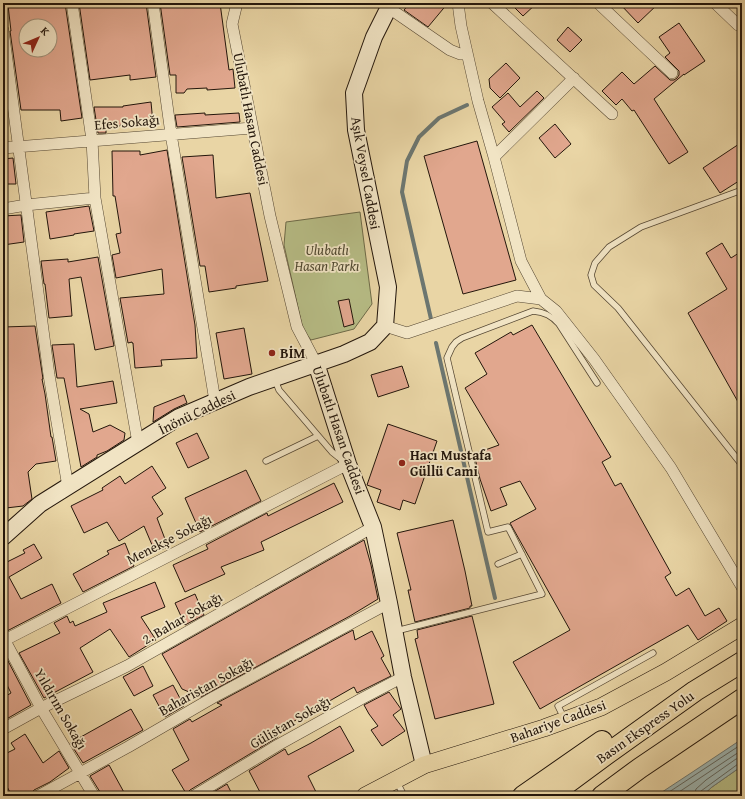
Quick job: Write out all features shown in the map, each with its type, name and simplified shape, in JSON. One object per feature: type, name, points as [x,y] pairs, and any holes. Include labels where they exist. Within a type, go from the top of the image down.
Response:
[{"type":"highway","name":"Basın Ekspress Yolu","points":[[550,796],[695,691],[742,662]]},
{"type":"highway","points":[[523,796],[572,761],[629,724],[661,705],[695,691]]},
{"type":"highway","points":[[602,796],[742,698]]},
{"type":"main road","name":"Aşık Veysel Caddesi","points":[[385,326],[388,287],[356,130],[354,93],[374,37],[390,5]]},
{"type":"main road","name":"İnönü Caddesi","points":[[3,536],[40,504],[179,417],[249,387],[344,354],[370,342],[385,326]]},
{"type":"main road","name":"Ulubatlı Hasan Caddesi","points":[[316,363],[348,464],[373,527],[403,677],[424,765]]},
{"type":"main road","name":"Bahariye Caddesi","points":[[365,796],[424,765],[544,728],[600,707],[666,672],[742,626]]},
{"type":"street","points":[[72,3],[92,140],[96,198],[138,443]]},
{"type":"street","points":[[153,3],[171,134],[215,401]]},
{"type":"street","name":"Ulubatlı Hasan Caddesi","points":[[237,3],[232,24],[270,216],[296,328],[316,363]]},
{"type":"street","points":[[458,3],[461,26],[478,101],[494,157],[520,261],[541,299],[556,311],[594,359],[671,468],[742,587]]},
{"type":"street","points":[[492,3],[612,114]]},
{"type":"street","points":[[598,3],[672,73]]},
{"type":"street","points":[[715,3],[738,25]]},
{"type":"street","points":[[390,5],[450,50],[460,54],[467,54]]},
{"type":"street","points":[[3,30],[49,375],[68,487]]},
{"type":"street","points":[[494,157],[574,78]]},
{"type":"street","name":"Efes Sokağı","points":[[3,148],[252,128]]},
{"type":"street","points":[[3,209],[26,205],[96,198]]},
{"type":"street","points":[[385,326],[408,333],[517,296],[541,299]]},
{"type":"street","name":"Menekşe Sokağı","points":[[4,640],[348,464]]},
{"type":"street","name":"2. Bahar Sokağı","points":[[3,729],[41,708],[126,666],[373,527]]},
{"type":"street","name":"Baharistan Sokağı","points":[[38,796],[128,747],[214,697],[389,603]]},
{"type":"street","name":"Yıldırım Sokağı","points":[[4,640],[41,708],[94,796]]},
{"type":"street","name":"Gülistan Sokağı","points":[[194,796],[278,745],[403,677]]},
{"type":"lane","points":[[742,190],[641,227],[609,247],[595,263],[591,275],[594,285],[618,308],[742,465]]},
{"type":"lane","points":[[394,631],[542,594],[508,527],[488,532],[446,358],[456,342],[534,311],[546,313],[559,324],[597,384]]},
{"type":"lane","points":[[274,378],[279,390],[318,436],[332,452],[348,464]]},
{"type":"lane","points":[[266,462],[318,436]]},
{"type":"lane","points":[[498,564],[522,554]]},
{"type":"lane","points":[[565,720],[558,706],[653,653]]},
{"type":"lane","points":[[396,780],[404,796]]},
{"type":"green space","name":"Ulubatlı Hasan Parkı","points":[[360,212],[372,304],[354,329],[311,340],[303,330],[284,245],[286,222]]},
{"type":"green space","points":[[742,766],[742,793],[736,796],[702,796],[712,787]]},
{"type":"water","points":[[742,739],[742,766],[702,796],[656,796],[691,773]]},
{"type":"building","points":[[26,3],[65,3],[82,118],[61,121],[60,110],[21,110],[8,5]]},
{"type":"building","points":[[79,3],[146,3],[156,77],[130,80],[130,75],[90,80]]},
{"type":"building","points":[[160,3],[220,3],[229,70],[233,69],[235,88],[207,90],[207,88],[187,89],[184,93],[176,93],[176,75],[170,75]]},
{"type":"building","points":[[410,3],[448,3],[428,27],[404,10]]},
{"type":"building","points":[[510,3],[537,3],[523,16]]},
{"type":"building","points":[[619,3],[659,3],[638,23]]},
{"type":"building","points":[[679,23],[705,61],[684,74],[654,99],[688,152],[669,164],[634,110],[632,111],[622,99],[616,105],[602,91],[622,72],[634,84],[655,66],[670,80],[677,78],[679,71],[665,57],[670,53],[659,37]]},
{"type":"building","points":[[568,27],[582,40],[570,52],[557,40]]},
{"type":"building","points":[[506,63],[520,78],[500,98],[490,88],[489,79]]},
{"type":"building","points":[[537,91],[544,98],[509,132],[502,124],[505,122],[492,107],[508,93],[520,107]]},
{"type":"building","points":[[151,102],[153,123],[106,126],[106,133],[98,133],[94,107],[123,107]]},
{"type":"building","points":[[205,113],[205,115],[239,113],[240,122],[177,127],[175,115]]},
{"type":"building","points":[[555,124],[571,144],[555,158],[539,138]]},
{"type":"building","points":[[477,141],[516,280],[463,294],[424,156]]},
{"type":"building","points":[[742,142],[742,179],[720,193],[703,168]]},
{"type":"building","points":[[167,150],[195,325],[197,358],[161,360],[162,366],[135,368],[133,343],[128,343],[120,298],[164,294],[162,269],[116,278],[112,255],[120,253],[116,234],[121,233],[115,196],[113,196],[112,151],[140,151],[140,155]]},
{"type":"building","points":[[213,155],[216,198],[250,193],[268,281],[209,292],[205,266],[200,266],[182,157]]},
{"type":"building","points":[[13,158],[16,184],[3,184],[3,159]]},
{"type":"building","points":[[89,206],[94,231],[50,239],[46,212]]},
{"type":"building","points":[[21,215],[24,242],[3,245],[3,216]]},
{"type":"building","points":[[722,243],[731,258],[742,251],[742,409],[688,313],[727,289],[706,253]]},
{"type":"building","points":[[98,257],[114,346],[95,350],[81,277],[69,279],[72,316],[49,318],[41,261],[68,259],[68,262]]},
{"type":"building","points":[[349,299],[354,324],[344,327],[338,301]]},
{"type":"building","points":[[532,325],[611,457],[602,462],[615,486],[621,483],[671,573],[665,577],[676,596],[689,588],[705,616],[719,608],[727,621],[698,640],[688,625],[540,709],[513,662],[570,630],[510,523],[536,509],[520,481],[500,488],[507,505],[491,511],[480,479],[474,454],[499,445],[465,388],[487,374],[475,353],[511,332],[513,335]]},
{"type":"building","points":[[35,326],[51,437],[56,461],[36,464],[28,472],[32,499],[23,506],[6,508],[3,486],[3,327]]},
{"type":"building","points":[[244,328],[252,374],[224,379],[216,333]]},
{"type":"building","points":[[74,344],[77,387],[113,381],[117,403],[80,409],[89,414],[93,432],[110,425],[125,433],[124,440],[107,451],[97,455],[97,457],[81,467],[64,378],[57,378],[52,345]]},
{"type":"building","points":[[402,366],[409,387],[378,397],[371,375]]},
{"type":"building","points":[[184,395],[187,403],[153,422],[154,407]]},
{"type":"building","name":"Hacı Mustafa Güllü Cami","points":[[388,424],[437,441],[415,504],[403,500],[400,510],[377,502],[381,490],[367,485]]},
{"type":"building","points":[[197,433],[209,458],[188,468],[176,443]]},
{"type":"building","points":[[152,466],[166,488],[152,497],[163,514],[157,518],[168,547],[155,552],[144,526],[119,541],[107,522],[84,533],[71,506],[103,490],[102,488],[120,476],[125,484]]},
{"type":"building","points":[[246,470],[261,501],[200,532],[185,498]]},
{"type":"building","points":[[334,483],[343,502],[261,542],[264,550],[221,567],[225,574],[185,592],[173,565],[208,549],[206,545],[267,513],[268,516]]},
{"type":"building","points":[[453,520],[472,606],[470,606],[470,608],[415,622],[408,590],[411,590],[397,533]]},
{"type":"building","points":[[364,540],[378,599],[350,616],[201,697],[182,689],[162,654]]},
{"type":"building","points":[[125,543],[134,566],[83,592],[73,574],[109,554],[107,551]]},
{"type":"building","points":[[34,544],[42,558],[9,577],[21,599],[52,584],[61,603],[7,631],[3,625],[3,564],[25,553],[23,550]]},
{"type":"building","points":[[155,582],[165,607],[141,617],[156,640],[129,657],[110,629],[80,648],[93,672],[44,698],[19,653],[60,633],[54,623],[67,616],[70,623],[73,621],[75,626],[107,612],[103,603]]},
{"type":"building","points":[[195,594],[204,615],[185,625],[175,603]]},
{"type":"building","points":[[472,616],[494,704],[435,719],[415,639],[418,638],[417,630]]},
{"type":"building","points":[[353,630],[355,640],[372,631],[384,656],[381,658],[391,676],[357,693],[354,687],[275,732],[278,737],[190,790],[187,795],[172,770],[189,760],[173,729],[190,719],[192,722],[222,705],[217,703]]},
{"type":"building","points":[[7,659],[31,705],[3,721],[3,691],[6,696],[11,693],[3,677],[3,660]]},
{"type":"building","points":[[143,666],[153,686],[134,696],[123,677]]},
{"type":"building","points":[[173,685],[184,706],[165,717],[153,695]]},
{"type":"building","points":[[389,692],[401,709],[393,715],[405,731],[382,746],[371,730],[378,726],[364,705]]},
{"type":"building","points":[[131,709],[143,730],[83,763],[70,743]]},
{"type":"building","points":[[340,726],[354,751],[308,776],[318,796],[262,796],[249,771],[285,749],[288,755]]},
{"type":"building","points":[[25,734],[43,763],[59,751],[69,768],[50,782],[34,790],[31,796],[12,796],[3,779],[3,755],[15,749],[11,743]]},
{"type":"building","points":[[109,765],[126,796],[101,796],[90,776]]},
{"type":"building","points":[[227,784],[233,796],[207,796]]},
{"type":"waterway","points":[[431,319],[402,192],[407,161],[419,137],[439,118],[467,105]]},
{"type":"waterway","points":[[436,343],[495,598]]},
{"type":"place","name":"BİM","points":[[272,353]]},
{"type":"place","name":"Hacı Mustafa Güllü Cami","points":[[402,463]]}]
